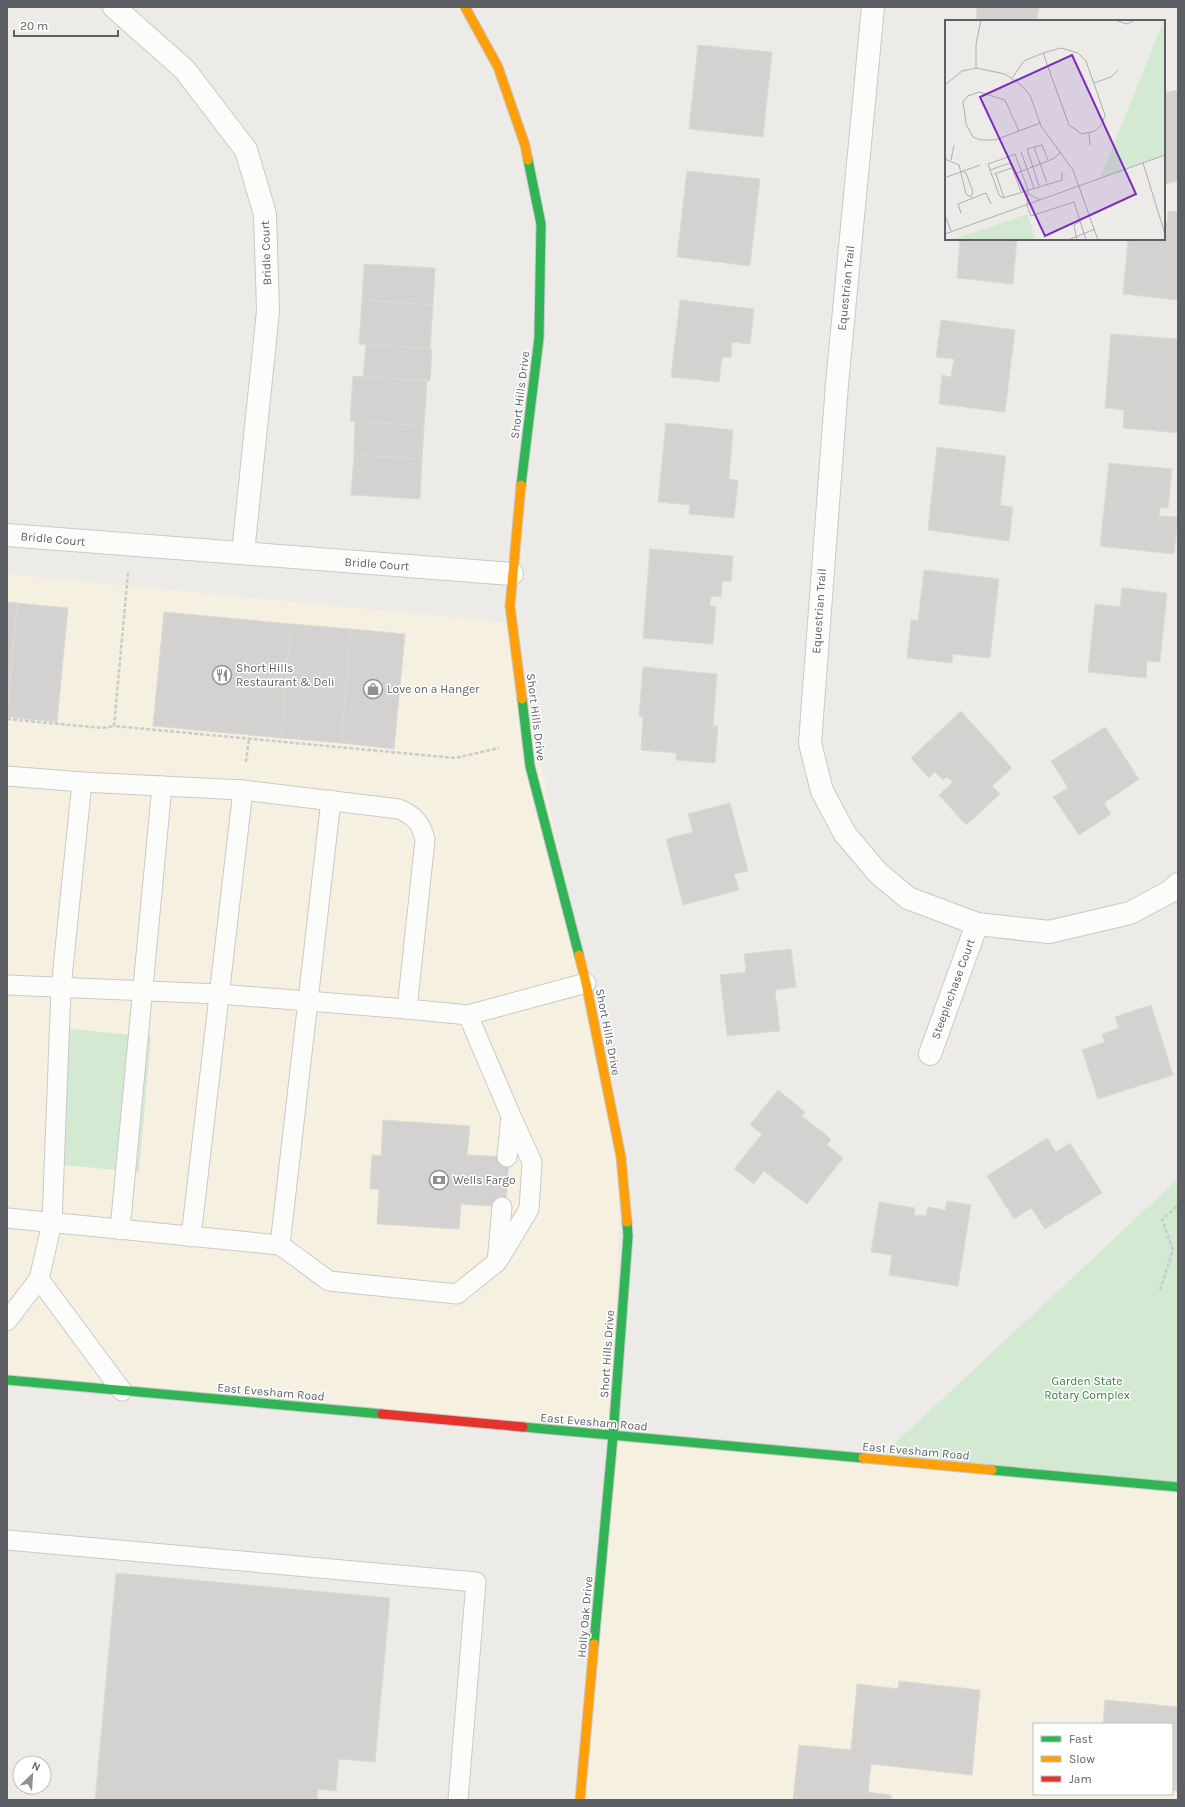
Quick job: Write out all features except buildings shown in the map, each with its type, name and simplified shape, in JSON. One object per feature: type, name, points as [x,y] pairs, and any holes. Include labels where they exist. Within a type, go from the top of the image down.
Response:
[{"type":"street","name":"Bridle Court","points":[[114,7],[186,70],[246,150],[265,214],[268,311],[243,553]]},
{"type":"street","name":"Short Hills Drive","points":[[465,7],[498,68],[525,144],[541,224],[539,338],[517,517],[510,606],[530,766],[586,983],[621,1157],[628,1236],[613,1436]]},
{"type":"street","name":"Equestrian Trail","points":[[873,7],[837,384],[810,744],[822,791],[845,834],[878,873],[908,898],[976,924],[1049,932],[1130,913],[1171,891],[1178,884]]},
{"type":"street","name":"Bridle Court","points":[[7,535],[512,574]]},
{"type":"street","name":"Steeplechase Court","points":[[930,1054],[976,924]]},
{"type":"street","name":"East Evesham Road","points":[[7,1380],[1178,1487]]},
{"type":"street","name":"Holly Oak Drive","points":[[580,1800],[613,1436]]},
{"type":"lane","points":[[7,776],[82,782],[243,790],[399,809],[409,813],[417,820],[423,830],[425,840],[407,1009]]},
{"type":"lane","points":[[7,1320],[39,1279],[52,1222],[61,988],[82,782]]},
{"type":"lane","points":[[120,1230],[162,786]]},
{"type":"lane","points":[[191,1237],[243,790]]},
{"type":"lane","points":[[280,1246],[331,800]]},
{"type":"lane","points":[[7,985],[219,994],[468,1015],[586,983]]},
{"type":"lane","points":[[7,1218],[280,1246],[329,1281],[457,1294],[497,1262],[529,1209],[532,1162],[468,1015]]},
{"type":"lane","points":[[507,1157],[511,1116]]},
{"type":"lane","points":[[497,1262],[502,1207]]},
{"type":"lane","points":[[39,1279],[122,1391]]},
{"type":"lane","points":[[7,1540],[476,1582],[458,1800]]},
{"type":"path","points":[[114,726],[130,545]]},
{"type":"path","points":[[7,719],[102,728],[114,726],[455,758],[526,742]]},
{"type":"path","points":[[1160,1290],[1173,1250],[1162,1220],[1178,1205]]},
{"type":"shaded area","points":[[7,574],[512,623],[621,1157],[613,1435],[1178,1487],[1178,1800],[580,1800],[613,1436],[7,1380]]},
{"type":"green space","points":[[64,1028],[151,1037],[139,1172],[52,1164]]},
{"type":"green space","name":"Garden State Rotary Complex","points":[[1178,1179],[1178,1487],[877,1460]]},
{"type":"traffic: fast","points":[[521,485],[539,338],[541,224],[528,160]]},
{"type":"traffic: fast","points":[[522,699],[530,766],[579,955]]},
{"type":"traffic: fast","points":[[594,1644],[613,1436],[628,1236],[627,1222]]},
{"type":"traffic: fast","points":[[7,1380],[382,1414]]},
{"type":"traffic: fast","points":[[523,1427],[863,1458]]},
{"type":"traffic: fast","points":[[992,1470],[1178,1487]]},
{"type":"traffic: slow","points":[[465,7],[498,67],[525,145],[528,160]]},
{"type":"traffic: slow","points":[[521,485],[510,606],[522,699]]},
{"type":"traffic: slow","points":[[579,955],[621,1157],[627,1222]]},
{"type":"traffic: slow","points":[[863,1458],[992,1470]]},
{"type":"traffic: slow","points":[[580,1800],[594,1644]]},
{"type":"traffic: jam","points":[[382,1414],[523,1427]]},
{"type":"place","name":"Short Hills Restaurant & Deli","points":[[222,675]]},
{"type":"place","name":"Love on a Hanger","points":[[373,689]]},
{"type":"place","name":"Wells Fargo","points":[[439,1180]]}]
